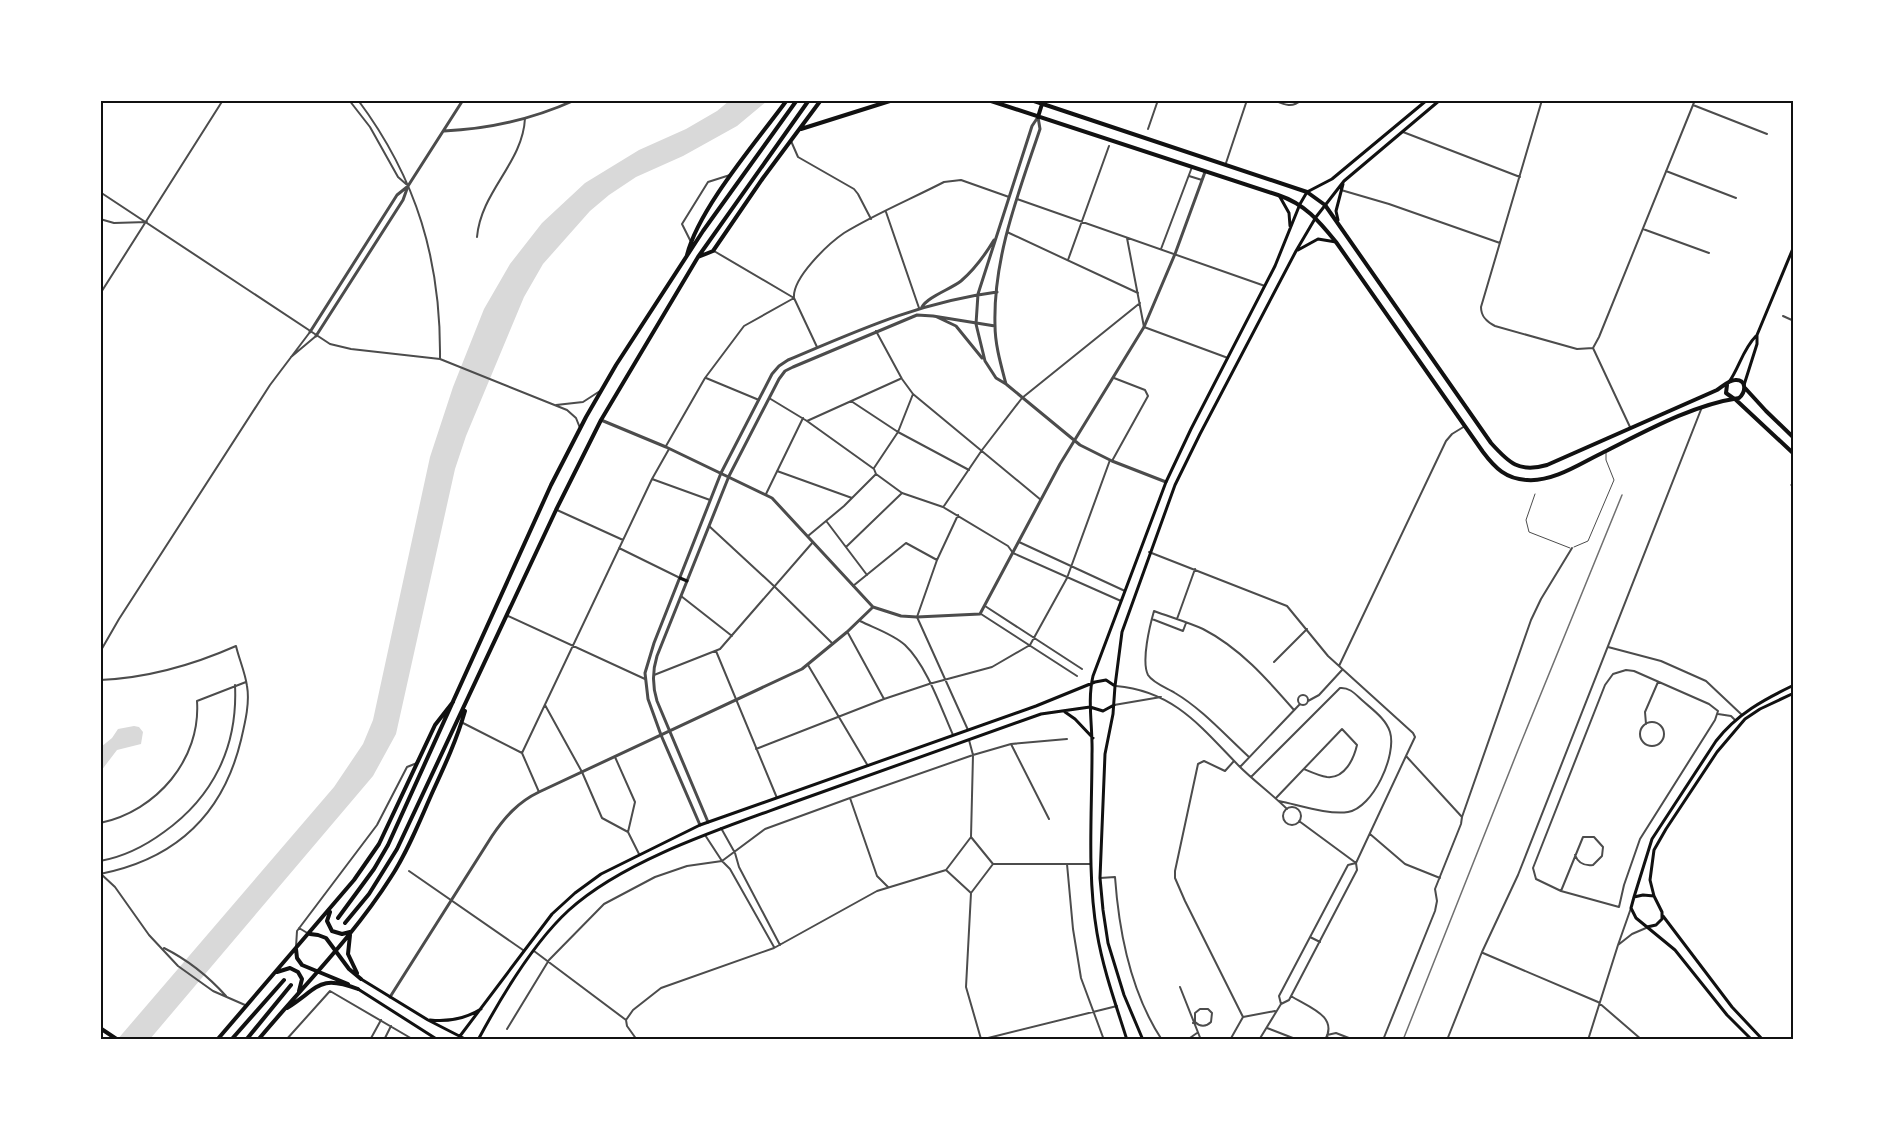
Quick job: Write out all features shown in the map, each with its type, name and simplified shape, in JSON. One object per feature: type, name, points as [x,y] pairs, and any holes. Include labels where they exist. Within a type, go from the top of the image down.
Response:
[{"type":"main road","points":[[685,260],[690,240],[716,198],[787,100]]},
{"type":"main road","points":[[338,918],[374,869],[388,845],[551,485],[580,428],[602,389],[704,231],[797,100]]},
{"type":"main road","points":[[345,923],[382,874],[397,849],[556,510],[601,420],[698,257],[809,100]]},
{"type":"main road","points":[[800,129],[893,100]]},
{"type":"main road","points":[[988,100],[1278,195],[1299,204],[1316,217],[1336,242],[1494,466],[1510,477],[1536,480],[1552,477],[1635,436],[1702,407],[1742,396],[1757,344],[1757,335]]},
{"type":"main road","points":[[1031,100],[1043,102],[1307,192],[1325,205],[1338,220],[1491,443],[1504,458],[1519,467],[1535,468],[1547,465],[1737,380],[1794,438]]},
{"type":"main road","points":[[1127,1040],[1096,932],[1091,864],[1093,738],[1090,707],[1091,684],[1166,482],[1284,247],[1299,204],[1307,192],[1332,179],[1427,100]]},
{"type":"main road","points":[[1143,1040],[1124,995],[1108,943],[1102,910],[1100,878],[1105,754],[1114,705],[1122,632],[1175,485],[1296,251],[1316,217],[1344,181],[1440,100]]},
{"type":"main road","points":[[698,257],[713,251],[763,178],[821,101]]},
{"type":"main road","points":[[1038,117],[1043,102]]},
{"type":"main road","points":[[1338,220],[1336,211],[1344,181]]},
{"type":"main road","points":[[1278,195],[1287,209],[1291,228]]},
{"type":"main road","points":[[1296,251],[1317,240],[1336,242]]},
{"type":"main road","points":[[1794,246],[1757,335],[1750,342],[1728,383],[1726,393],[1794,454]]},
{"type":"main road","points":[[1630,427],[1635,436]]},
{"type":"main road","points":[[680,578],[687,581]]},
{"type":"main road","points":[[457,1040],[552,914],[601,874],[708,822],[968,730],[1101,680],[1106,680],[1115,686]]},
{"type":"main road","points":[[1752,1040],[1727,1015],[1675,950],[1636,918],[1631,908],[1652,839],[1716,741],[1741,714],[1756,703],[1794,685]]},
{"type":"main road","points":[[1763,1040],[1732,1007],[1663,916],[1654,897],[1650,870],[1659,840],[1724,742],[1740,724],[1753,714],[1794,693]]},
{"type":"main road","points":[[218,1040],[331,908],[379,844],[435,725],[457,696]]},
{"type":"main road","points":[[258,1040],[281,1011],[319,972],[375,902],[404,855],[457,739],[467,702]]},
{"type":"main road","points":[[478,1040],[492,1014],[534,951],[560,919],[594,890],[639,865],[721,828],[1041,714],[1090,707],[1103,711],[1114,705]]},
{"type":"main road","points":[[1064,711],[1093,738]]},
{"type":"main road","points":[[1735,720],[1740,724]]},
{"type":"main road","points":[[717,819],[721,828]]},
{"type":"main road","points":[[700,825],[705,835]]},
{"type":"main road","points":[[1635,897],[1643,895],[1654,897]]},
{"type":"main road","points":[[331,908],[327,921],[332,931],[342,934],[352,931]]},
{"type":"main road","points":[[1647,927],[1656,925],[1663,916]]},
{"type":"main road","points":[[352,931],[348,954],[361,979]]},
{"type":"main road","points":[[309,934],[326,938],[349,969],[361,979],[428,1020],[467,1040]]},
{"type":"main road","points":[[296,949],[297,958],[302,965],[342,980],[438,1040]]},
{"type":"main road","points":[[273,974],[287,968],[298,972],[302,979],[297,995]]},
{"type":"main road","points":[[231,1040],[284,980]]},
{"type":"main road","points":[[281,1011],[326,982],[341,983],[358,989]]},
{"type":"main road","points":[[246,1040],[291,985]]},
{"type":"main road","points":[[428,1020],[461,1019],[482,1008]]},
{"type":"main road","points":[[100,1028],[117,1040]]},
{"type":"street","points":[[100,294],[223,100]]},
{"type":"street","points":[[349,100],[370,127],[398,177],[408,186]]},
{"type":"street","points":[[358,100],[392,151],[422,218],[432,262],[440,322],[440,359]]},
{"type":"street","points":[[287,361],[316,336],[464,100]]},
{"type":"street","points":[[444,130],[473,129],[525,118],[575,100]]},
{"type":"street","points":[[1148,129],[1158,100]]},
{"type":"street","points":[[1225,165],[1247,100]]},
{"type":"street","points":[[1273,100],[1289,106],[1301,100]]},
{"type":"street","points":[[1542,100],[1481,307],[1482,314],[1485,320],[1495,326],[1577,349],[1593,348]]},
{"type":"street","points":[[1593,348],[1695,100]]},
{"type":"street","points":[[1693,105],[1767,134]]},
{"type":"street","points":[[985,361],[976,324],[978,294],[1032,126],[1038,117]]},
{"type":"street","points":[[1006,384],[994,326],[997,292],[1006,231],[1040,129],[1038,117]]},
{"type":"street","points":[[477,237],[487,200],[520,144],[525,130],[525,118]]},
{"type":"street","points":[[1403,132],[1520,177]]},
{"type":"street","points":[[791,141],[798,157],[854,189],[871,219]]},
{"type":"street","points":[[1068,260],[1108,146]]},
{"type":"street","points":[[1161,250],[1192,167]]},
{"type":"street","points":[[980,614],[1060,464],[1144,327],[1175,254],[1205,171]]},
{"type":"street","points":[[1666,171],[1736,198]]},
{"type":"street","points":[[690,240],[682,224],[708,182],[733,174]]},
{"type":"street","points":[[1189,176],[1202,180]]},
{"type":"street","points":[[818,347],[794,298],[794,291],[800,278],[842,235],[944,182],[968,182],[1265,286]]},
{"type":"street","points":[[100,652],[118,619],[180,521],[287,361],[310,332],[398,195],[408,186]]},
{"type":"street","points":[[1341,190],[1389,204],[1500,243]]},
{"type":"street","points":[[100,192],[316,336],[339,347],[440,359],[553,404],[572,414],[577,419],[580,428]]},
{"type":"street","points":[[886,212],[921,308]]},
{"type":"street","points":[[100,219],[114,223],[147,222]]},
{"type":"street","points":[[1643,229],[1709,253]]},
{"type":"street","points":[[1006,231],[1138,294]]},
{"type":"street","points":[[921,308],[927,301],[948,290],[970,272],[997,236]]},
{"type":"street","points":[[1127,238],[1144,327]]},
{"type":"street","points":[[713,251],[794,298]]},
{"type":"street","points":[[700,825],[661,735],[648,699],[645,679],[650,654],[721,473],[772,374],[779,366],[873,324],[949,299],[997,292]]},
{"type":"street","points":[[522,753],[667,448],[705,378],[744,326],[794,298]]},
{"type":"street","points":[[944,507],[982,450],[1022,398],[1140,303]]},
{"type":"street","points":[[708,822],[653,690],[652,676],[657,656],[729,476],[779,379],[789,369],[876,330],[917,315],[994,326]]},
{"type":"street","points":[[933,316],[956,326],[996,378],[1075,441],[1111,460],[1166,482]]},
{"type":"street","points":[[1783,316],[1794,321]]},
{"type":"street","points":[[873,324],[902,379],[913,394],[1041,501]]},
{"type":"street","points":[[1144,327],[1228,358]]},
{"type":"street","points":[[1593,348],[1630,427]]},
{"type":"street","points":[[705,378],[759,400]]},
{"type":"street","points":[[756,749],[884,699],[945,679],[992,667],[1030,645],[1067,578],[1111,460],[1148,396],[1146,390],[1113,378]]},
{"type":"street","points":[[807,421],[902,379]]},
{"type":"street","points":[[553,404],[583,402],[602,389]]},
{"type":"street","points":[[874,469],[898,432],[913,394]]},
{"type":"street","points":[[769,398],[803,418],[874,469],[876,474],[902,494],[944,507],[1008,546],[1013,553],[1121,601]]},
{"type":"street","points":[[851,401],[898,432],[969,470]]},
{"type":"street","points":[[1446,1040],[1482,952],[1518,875],[1702,407]]},
{"type":"street","points":[[766,494],[803,418]]},
{"type":"street","points":[[601,420],[729,476],[778,502],[873,607],[901,616],[980,614],[1077,676]]},
{"type":"street","points":[[1338,666],[1446,441],[1465,426]]},
{"type":"street","points":[[777,471],[852,498]]},
{"type":"street","points":[[808,536],[876,474]]},
{"type":"street","points":[[652,480],[710,500]]},
{"type":"street","points":[[1791,485],[1794,482]]},
{"type":"street","points":[[846,547],[902,494]]},
{"type":"street","points":[[556,510],[623,540]]},
{"type":"street","points":[[958,515],[937,560],[917,617],[968,730]]},
{"type":"street","points":[[826,521],[867,575]]},
{"type":"street","points":[[709,526],[833,644]]},
{"type":"street","points":[[652,676],[716,651],[732,636],[813,542]]},
{"type":"street","points":[[1019,542],[1125,591]]},
{"type":"street","points":[[853,586],[906,543],[937,560]]},
{"type":"street","points":[[619,548],[680,578]]},
{"type":"street","points":[[1383,1040],[1435,911],[1437,901],[1435,889],[1531,620],[1572,548]]},
{"type":"street","points":[[1149,552],[1281,602],[1293,611],[1338,666],[1415,737],[1356,863],[1357,870],[1320,942],[1289,1000],[1281,1004],[1259,1040]]},
{"type":"street","points":[[1177,619],[1195,569]]},
{"type":"street","points":[[681,596],[732,636]]},
{"type":"street","points":[[985,606],[1082,669]]},
{"type":"street","points":[[390,997],[507,816],[518,804],[538,792],[808,665],[848,632],[873,607]]},
{"type":"street","points":[[1249,757],[1188,701],[1151,679],[1147,673],[1145,665],[1154,610],[1203,629],[1242,656],[1262,673],[1294,710]]},
{"type":"street","points":[[507,616],[645,679]]},
{"type":"street","points":[[1152,619],[1183,631],[1186,623]]},
{"type":"street","points":[[860,621],[904,645],[916,660],[954,735]]},
{"type":"street","points":[[1274,662],[1307,629]]},
{"type":"street","points":[[848,632],[884,699]]},
{"type":"street","points":[[100,680],[148,675],[174,669],[236,646],[246,681],[248,702],[237,754],[218,800],[202,822],[164,851],[134,864],[101,874]]},
{"type":"street","points":[[1608,646],[1661,661],[1700,678],[1711,684],[1741,714]]},
{"type":"street","points":[[716,651],[777,798]]},
{"type":"street","points":[[808,665],[868,766]]},
{"type":"street","points":[[1240,767],[1300,704],[1305,704],[1319,695],[1342,670]]},
{"type":"street","points":[[1626,670],[1658,682],[1714,706],[1718,714],[1640,839],[1619,907],[1560,891],[1536,879],[1534,861],[1605,685],[1613,674],[1626,670]]},
{"type":"street","points":[[100,823],[127,814],[152,799],[183,765],[197,721],[197,700],[246,681]]},
{"type":"street","points":[[1646,724],[1653,722],[1662,729],[1663,740],[1657,745],[1649,746],[1642,742],[1640,734],[1646,724],[1645,712],[1658,682]]},
{"type":"street","points":[[100,861],[154,840],[198,804],[217,774],[232,733],[236,685]]},
{"type":"street","points":[[1115,686],[1158,695],[1193,719],[1240,767],[1287,809]]},
{"type":"street","points":[[1251,777],[1340,688],[1350,690],[1386,722],[1392,740],[1388,763],[1377,786],[1356,809],[1349,812],[1337,812],[1278,800]]},
{"type":"street","points":[[1300,704],[1298,699],[1302,695],[1307,696],[1308,701]]},
{"type":"street","points":[[1114,705],[1161,698]]},
{"type":"street","points":[[545,705],[582,772],[602,818],[628,832],[639,854]]},
{"type":"street","points":[[1718,714],[1731,716],[1735,720]]},
{"type":"street","points":[[462,723],[522,753],[538,792]]},
{"type":"street","points":[[1278,800],[1304,769],[1342,729],[1357,745],[1351,761],[1340,774],[1328,777],[1304,769]]},
{"type":"street","points":[[507,1029],[549,960],[604,903],[655,877],[687,866],[722,861],[765,829],[850,798],[1011,744],[1067,739]]},
{"type":"street","points":[[626,1020],[643,1001],[662,988],[774,948],[865,897],[888,887],[946,870],[971,837],[973,755],[969,740]]},
{"type":"street","points":[[1011,744],[1049,819]]},
{"type":"street","points":[[1406,756],[1462,817]]},
{"type":"street","points":[[615,757],[635,802],[628,832]]},
{"type":"street","points":[[1234,761],[1225,771],[1204,761],[1198,764],[1174,871],[1185,901],[1243,1017]]},
{"type":"street","points":[[296,949],[299,928],[377,825],[407,767],[417,763]]},
{"type":"street","points":[[850,798],[877,876],[888,887]]},
{"type":"street","points":[[1293,807],[1300,811],[1299,821],[1291,824],[1286,821],[1284,813],[1293,807]]},
{"type":"street","points":[[1299,821],[1356,863]]},
{"type":"street","points":[[721,828],[780,945]]},
{"type":"street","points":[[1370,834],[1405,864],[1440,878]]},
{"type":"street","points":[[705,835],[730,869],[774,948]]},
{"type":"street","points":[[971,837],[993,864]]},
{"type":"street","points":[[1560,891],[1575,855],[1583,837],[1594,837],[1603,847],[1600,860],[1593,865],[1584,865],[1575,855]]},
{"type":"street","points":[[1281,1004],[1279,996],[1348,865],[1356,863]]},
{"type":"street","points":[[993,864],[1091,864]]},
{"type":"street","points":[[993,864],[971,893],[966,987],[980,1039],[1117,1006]]},
{"type":"street","points":[[1067,864],[1073,929],[1081,978],[1104,1040]]},
{"type":"street","points":[[946,870],[971,893]]},
{"type":"street","points":[[409,871],[523,950]]},
{"type":"street","points":[[101,874],[115,887],[140,924],[178,966],[200,983],[246,1006]]},
{"type":"street","points":[[1100,878],[1115,877],[1118,915],[1124,946],[1149,1016],[1162,1040]]},
{"type":"street","points":[[1588,1040],[1598,1002],[1631,908]]},
{"type":"street","points":[[1618,945],[1632,934],[1647,927]]},
{"type":"street","points":[[299,928],[309,934]]},
{"type":"street","points":[[1310,937],[1320,942]]},
{"type":"street","points":[[161,946],[206,975],[228,998]]},
{"type":"street","points":[[534,951],[549,960],[626,1020],[627,1026],[638,1040]]},
{"type":"street","points":[[1482,952],[1598,1002],[1642,1040]]},
{"type":"street","points":[[1180,987],[1201,1040]]},
{"type":"street","points":[[286,1040],[330,991],[414,1040]]},
{"type":"street","points":[[1291,996],[1329,1022],[1326,1040]]},
{"type":"street","points":[[1200,1008],[1210,1011],[1212,1019],[1209,1024],[1200,1026],[1194,1022],[1194,1016],[1200,1008]]},
{"type":"street","points":[[1243,1017],[1277,1011]]},
{"type":"street","points":[[1230,1040],[1243,1017]]},
{"type":"street","points":[[370,1040],[381,1020]]},
{"type":"street","points":[[384,1040],[391,1026]]},
{"type":"street","points":[[1267,1028],[1298,1040]]},
{"type":"street","points":[[1187,1040],[1197,1033]]},
{"type":"street","points":[[1327,1035],[1336,1033],[1354,1040]]},
{"type":"lane","points":[[1535,494],[1526,520],[1529,532],[1572,548],[1588,541],[1614,480],[1606,460],[1607,450]]},
{"type":"shaded area","points":[[729,101],[767,101],[737,126],[683,156],[636,177],[609,195],[590,211],[543,264],[524,297],[466,436],[455,469],[396,734],[373,776],[150,1039],[117,1040],[334,787],[363,744],[373,720],[430,457],[453,387],[484,309],[510,264],[542,223],[585,183],[639,150],[686,129],[717,111]]},
{"type":"shaded area","points":[[139,727],[143,732],[141,744],[117,750],[101,771],[101,747],[112,738],[118,729]]},
{"type":"railway","points":[[1403,1040],[1622,495]]}]
